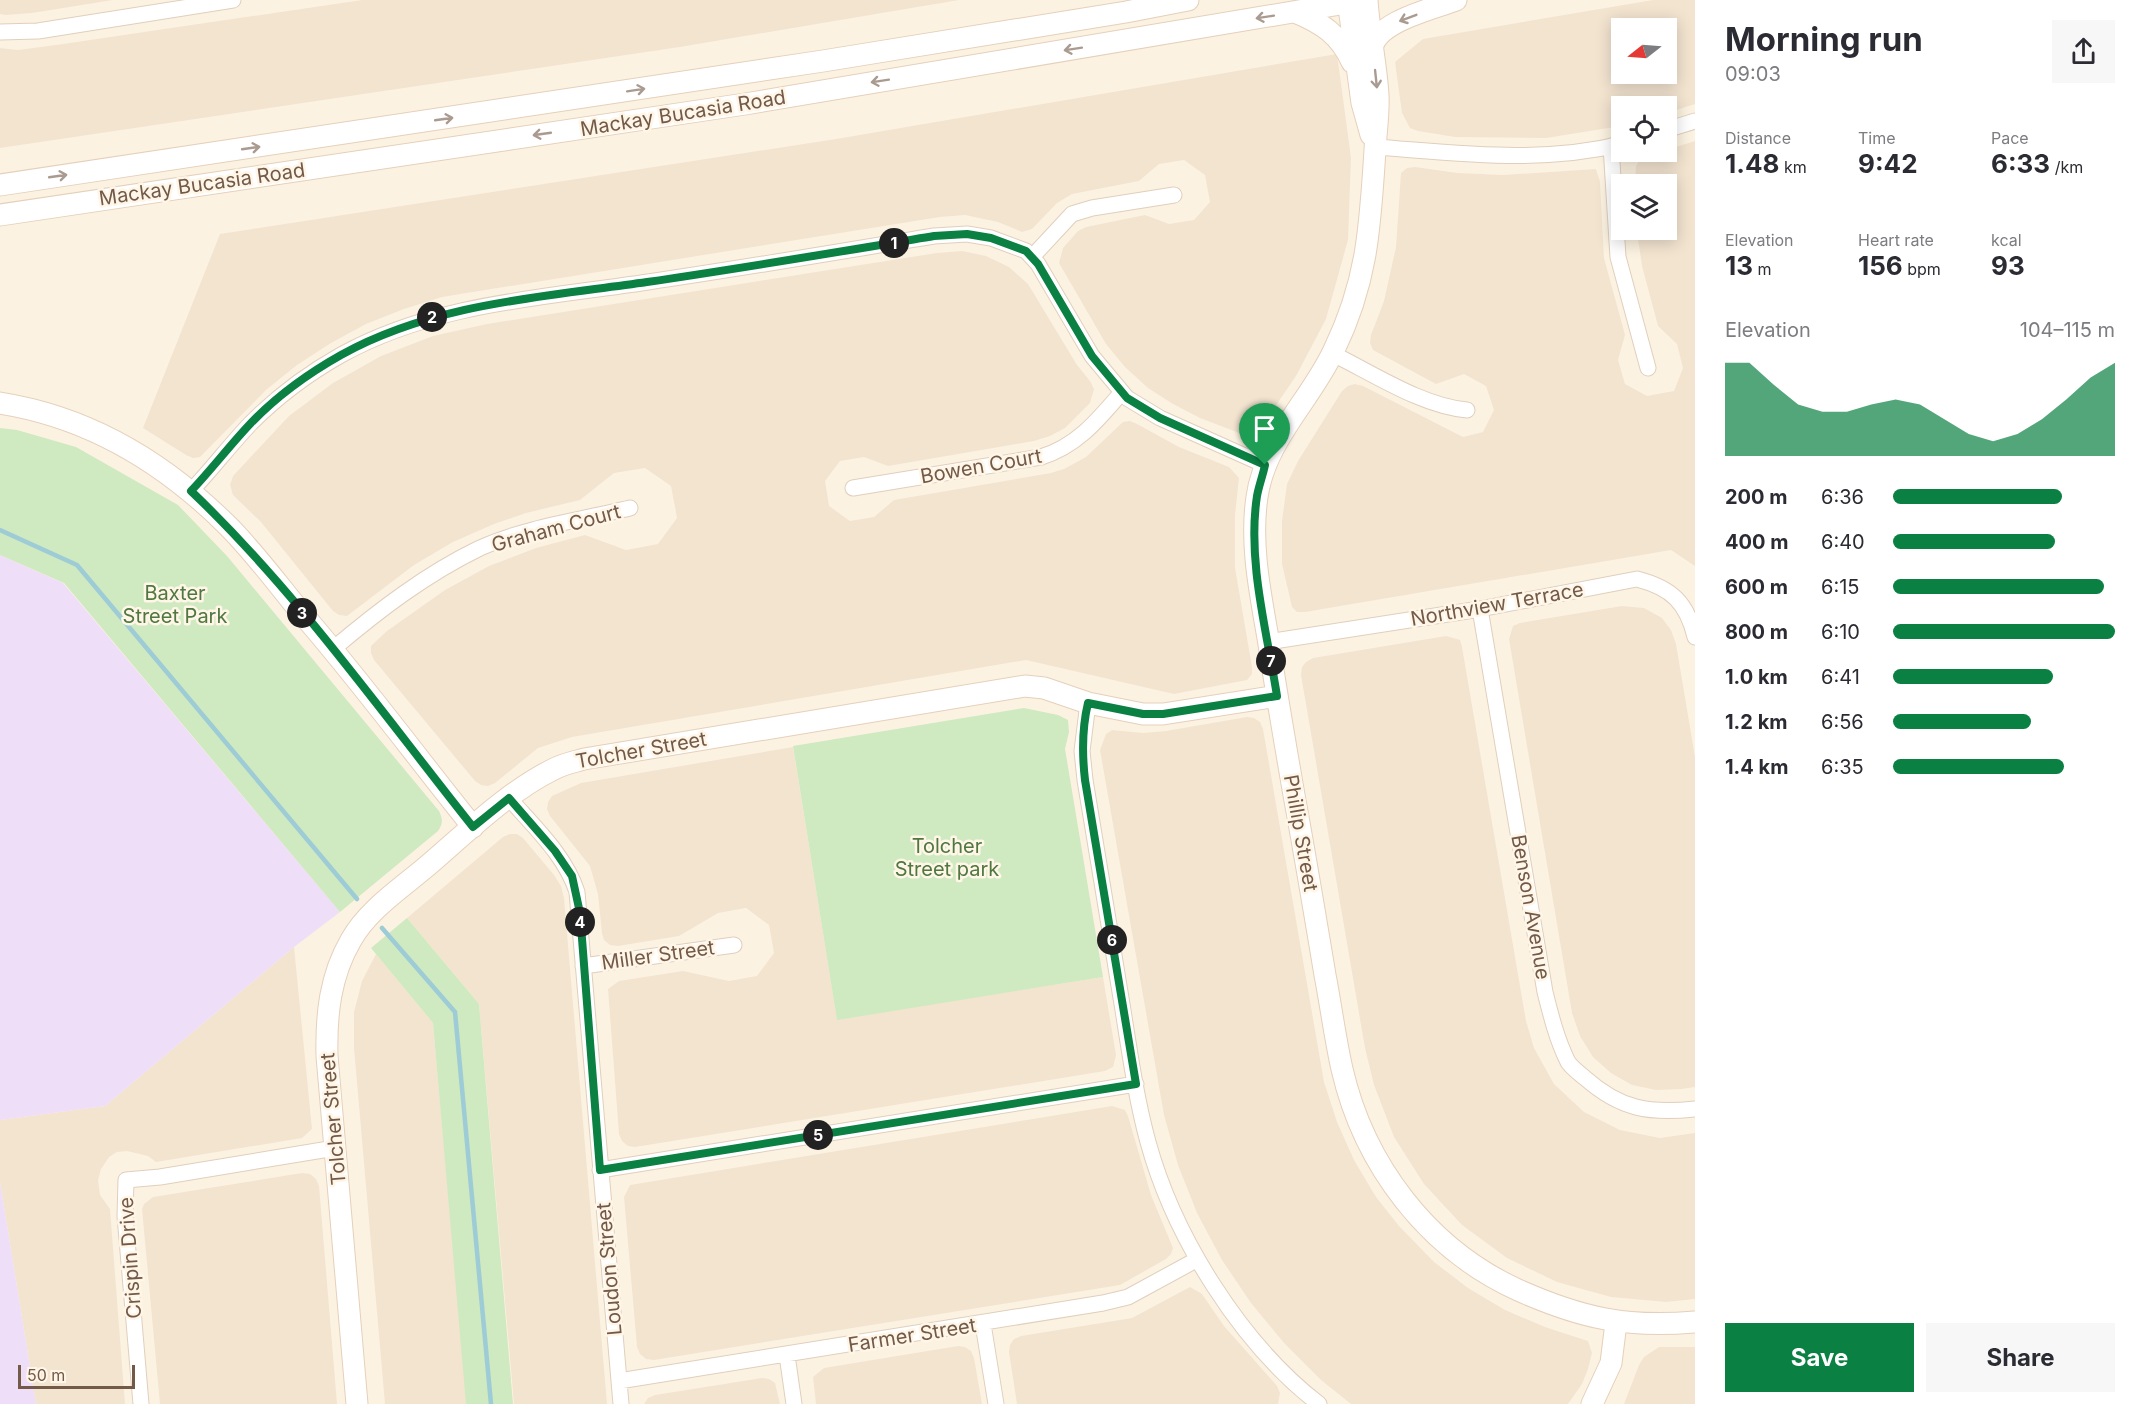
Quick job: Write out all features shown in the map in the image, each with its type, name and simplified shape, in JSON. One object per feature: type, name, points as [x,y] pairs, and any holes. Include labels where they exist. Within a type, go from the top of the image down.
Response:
[{"type":"street","points":[[0,32],[38,31],[155,5],[233,0]]},
{"type":"street","name":"Mackay Bucasia Road","points":[[0,185],[811,63],[1188,0]]},
{"type":"street","points":[[1372,50],[1375,39],[1385,28],[1456,0]]},
{"type":"street","name":"Mackay Bucasia Road","points":[[0,215],[745,104],[1357,1]]},
{"type":"street","name":"Phillip Street","points":[[1357,1],[1372,50],[1378,98],[1372,204],[1365,262],[1355,300],[1333,354],[1265,465],[1257,496],[1255,537],[1258,575],[1277,696],[1342,1069],[1365,1137],[1385,1174],[1414,1214],[1450,1248],[1490,1277],[1548,1303],[1616,1323],[1695,1322]]},
{"type":"street","name":"Phillip Street","points":[[1357,1],[1358,83],[1375,147]]},
{"type":"street","points":[[1295,12],[1323,25],[1334,34],[1349,55],[1358,83]]},
{"type":"street","points":[[1677,127],[1695,121]]},
{"type":"street","points":[[1375,147],[1502,157],[1558,154],[1611,146]]},
{"type":"street","points":[[1616,162],[1618,257],[1648,368]]},
{"type":"street","points":[[1032,257],[1072,214],[1092,208],[1174,195]]},
{"type":"street","points":[[191,491],[252,422],[309,375],[372,339],[409,324],[446,313],[934,236],[967,234],[991,238],[1026,251],[1032,257],[1092,356],[1122,392],[1160,418],[1265,465]]},
{"type":"street","points":[[1333,354],[1425,400],[1447,408],[1467,410]]},
{"type":"street","name":"Bowen Court","points":[[853,488],[1041,458],[1057,452],[1089,430],[1122,392]]},
{"type":"street","points":[[0,403],[52,414],[94,430],[154,462],[191,491],[230,528],[333,649],[473,827]]},
{"type":"street","name":"Graham Court","points":[[333,649],[390,602],[481,548],[533,530],[630,508]]},
{"type":"street","name":"Northview Terrace","points":[[1269,642],[1480,609],[1637,579],[1669,592],[1683,605],[1691,620],[1695,637]]},
{"type":"street","name":"Benson Avenue","points":[[1480,609],[1545,992],[1555,1030],[1569,1064],[1595,1088],[1622,1104],[1649,1110],[1695,1108]]},
{"type":"street","name":"Tolcher Street","points":[[357,1404],[326,1023],[330,997],[344,955],[354,934],[375,911],[509,798],[539,777],[566,764],[1025,686],[1044,688],[1088,703],[1143,714],[1163,714],[1277,696]]},
{"type":"street","points":[[1088,703],[1082,751],[1085,780],[1136,1084],[1148,1142],[1171,1207],[1196,1260],[1265,1352],[1309,1401]]},
{"type":"street","name":"Loudon Street","points":[[509,798],[555,851],[572,876],[580,913],[621,1404]]},
{"type":"street","name":"Miller Street","points":[[583,966],[734,945]]},
{"type":"street","points":[[600,1170],[1136,1084]]},
{"type":"street","name":"Crispin Drive","points":[[141,1404],[125,1216],[126,1180],[160,1177],[335,1148]]},
{"type":"street","name":"Farmer Street","points":[[619,1381],[983,1324],[1128,1298],[1196,1260]]},
{"type":"street","points":[[1592,1404],[1611,1363],[1616,1323]]},
{"type":"street","points":[[983,1324],[996,1404]]},
{"type":"street","points":[[787,1355],[794,1404]]},
{"type":"shaded area","points":[[0,0],[113,0],[6,15],[0,14]]},
{"type":"shaded area","points":[[362,0],[959,0],[680,47],[0,148],[0,48],[18,50]]},
{"type":"shaded area","points":[[1653,0],[1695,0],[1695,104],[1677,110],[1677,96],[1611,96],[1611,128],[1546,138],[1455,137],[1418,131],[1410,128],[1402,113],[1395,62],[1423,39]]},
{"type":"shaded area","points":[[1337,54],[1351,158],[1348,240],[1326,319],[1296,376],[1257,433],[1242,434],[1200,418],[1148,388],[1125,367],[1106,344],[1059,263],[1063,248],[1078,231],[1086,227],[1145,215],[1169,224],[1194,220],[1210,202],[1205,175],[1184,160],[1159,164],[1139,181],[1072,194],[1057,203],[1032,229],[1022,232],[998,222],[965,215],[940,217],[442,297],[366,324],[297,365],[266,390],[200,457],[193,458],[186,455],[143,428],[220,234],[836,139]]},
{"type":"shaded area","points":[[1695,141],[1695,566],[1671,550],[1297,612],[1292,607],[1282,564],[1282,521],[1287,484],[1298,461],[1342,391],[1355,384],[1363,386],[1463,437],[1483,432],[1494,410],[1486,386],[1464,374],[1436,384],[1373,350],[1370,343],[1384,301],[1396,247],[1401,173],[1407,168],[1415,167],[1457,173],[1503,175],[1596,169],[1600,182],[1604,258],[1625,335],[1618,360],[1625,384],[1647,396],[1674,391],[1683,368],[1677,344],[1658,326],[1642,266],[1638,240],[1677,240],[1677,174],[1636,174],[1636,166],[1639,162],[1677,162],[1677,147]]},
{"type":"shaded area","points":[[962,251],[986,256],[1009,267],[1028,284],[1077,365],[1090,381],[1094,389],[1090,403],[1065,428],[1034,441],[888,466],[864,457],[840,461],[825,481],[829,506],[850,521],[874,517],[894,500],[1051,473],[1086,457],[1123,422],[1130,421],[1179,447],[1229,467],[1239,478],[1235,515],[1235,568],[1252,667],[1252,674],[1247,680],[1174,694],[1026,660],[572,737],[538,748],[495,783],[488,786],[481,785],[475,781],[374,660],[371,646],[387,631],[445,590],[489,566],[536,548],[585,535],[626,550],[658,544],[677,518],[671,486],[645,468],[614,473],[580,500],[526,513],[453,542],[414,565],[347,616],[333,611],[261,522],[233,495],[230,485],[233,476],[289,416],[333,383],[381,356],[433,336],[487,324],[937,253]]},
{"type":"shaded area","points":[[0,555],[63,583],[340,912],[294,947],[105,1106],[0,1120]]},
{"type":"shaded area","points":[[1622,606],[1644,608],[1662,618],[1671,630],[1676,644],[1695,757],[1695,1087],[1681,1089],[1656,1090],[1632,1085],[1611,1073],[1593,1057],[1580,1036],[1572,1013],[1509,639],[1513,626],[1520,623]]},
{"type":"shaded area","points":[[1446,636],[1460,640],[1462,647],[1526,1021],[1534,1048],[1554,1084],[1584,1112],[1620,1130],[1660,1138],[1695,1133],[1695,1299],[1666,1302],[1611,1297],[1557,1282],[1507,1258],[1462,1225],[1424,1184],[1394,1137],[1374,1085],[1365,1048],[1301,675],[1302,667],[1313,658]]},
{"type":"shaded area","points":[[1247,717],[1260,722],[1263,729],[1324,1082],[1337,1122],[1354,1160],[1376,1197],[1399,1226],[1434,1262],[1468,1288],[1505,1310],[1545,1327],[1588,1341],[1592,1353],[1588,1369],[1582,1384],[1568,1404],[1351,1404],[1321,1380],[1284,1343],[1251,1303],[1222,1260],[1197,1213],[1178,1165],[1164,1115],[1100,750],[1106,734],[1112,730],[1143,733],[1166,731]]},
{"type":"shaded area","points":[[793,747],[837,1019],[1103,977],[1116,1055],[1113,1067],[1105,1071],[635,1147],[628,1146],[622,1141],[619,1134],[608,989],[619,981],[683,971],[729,981],[757,976],[774,953],[769,925],[746,908],[718,913],[679,936],[618,946],[610,945],[604,940],[602,933],[598,894],[590,866],[550,816],[547,809],[548,802],[552,796],[581,783]]},
{"type":"shaded area","points":[[517,834],[523,838],[554,875],[561,886],[564,898],[607,1404],[514,1404],[479,1004],[407,918],[503,837]]},
{"type":"shaded area","points":[[294,947],[312,1129],[302,1138],[156,1162],[148,1156],[127,1151],[117,1152],[109,1157],[101,1169],[98,1180],[100,1195],[110,1209],[125,1404],[36,1404],[0,1182],[0,1120],[105,1106]]},
{"type":"shaded area","points":[[376,954],[433,1023],[467,1404],[385,1404],[354,1048],[354,1012],[362,981]]},
{"type":"shaded area","points":[[1112,1106],[1125,1110],[1128,1116],[1151,1195],[1173,1248],[1166,1259],[1120,1285],[654,1360],[646,1359],[640,1354],[637,1347],[624,1197],[630,1185]]},
{"type":"shaded area","points":[[302,1173],[310,1174],[319,1186],[337,1404],[160,1404],[142,1209],[144,1204],[153,1197]]},
{"type":"shaded area","points":[[0,1182],[36,1404],[0,1404]]},
{"type":"shaded area","points":[[1190,1287],[1202,1294],[1224,1326],[1277,1386],[1280,1393],[1278,1404],[1017,1404],[1009,1352],[1014,1339],[1132,1318]]},
{"type":"shaded area","points":[[958,1346],[971,1351],[974,1358],[982,1404],[816,1404],[813,1377],[824,1368]]},
{"type":"shaded area","points":[[1659,1347],[1695,1347],[1695,1404],[1624,1404],[1639,1365],[1644,1357]]},
{"type":"shaded area","points":[[762,1378],[775,1383],[780,1404],[644,1404],[648,1398],[655,1395]]},
{"type":"green space","name":"Baxter Street Park","points":[[0,428],[17,430],[76,447],[178,505],[227,556],[439,811],[442,821],[438,831],[340,912],[64,583],[0,555]]},
{"type":"green space","name":"Tolcher Street park","points":[[1024,708],[1058,715],[1068,720],[1069,732],[1065,749],[1103,977],[837,1020],[793,746]]},
{"type":"green space","points":[[407,918],[479,1004],[513,1404],[466,1404],[433,1023],[371,948]]},
{"type":"waterway","points":[[0,530],[77,565],[357,899]]},
{"type":"waterway","points":[[382,928],[455,1012],[491,1404]]},
{"type":"route","points":[[967,234],[991,238],[1026,251],[1038,264],[1092,356],[1127,398],[1160,418],[1265,465],[1257,496],[1255,537],[1258,575],[1277,696],[1163,714],[1143,714],[1088,703],[1086,712],[1082,751],[1085,780],[1136,1084],[600,1170],[580,913],[572,876],[555,851],[509,798],[473,827],[333,649],[230,528],[191,491],[252,422],[309,375],[372,339],[409,324],[446,313],[486,306],[934,236],[967,234]]}]
